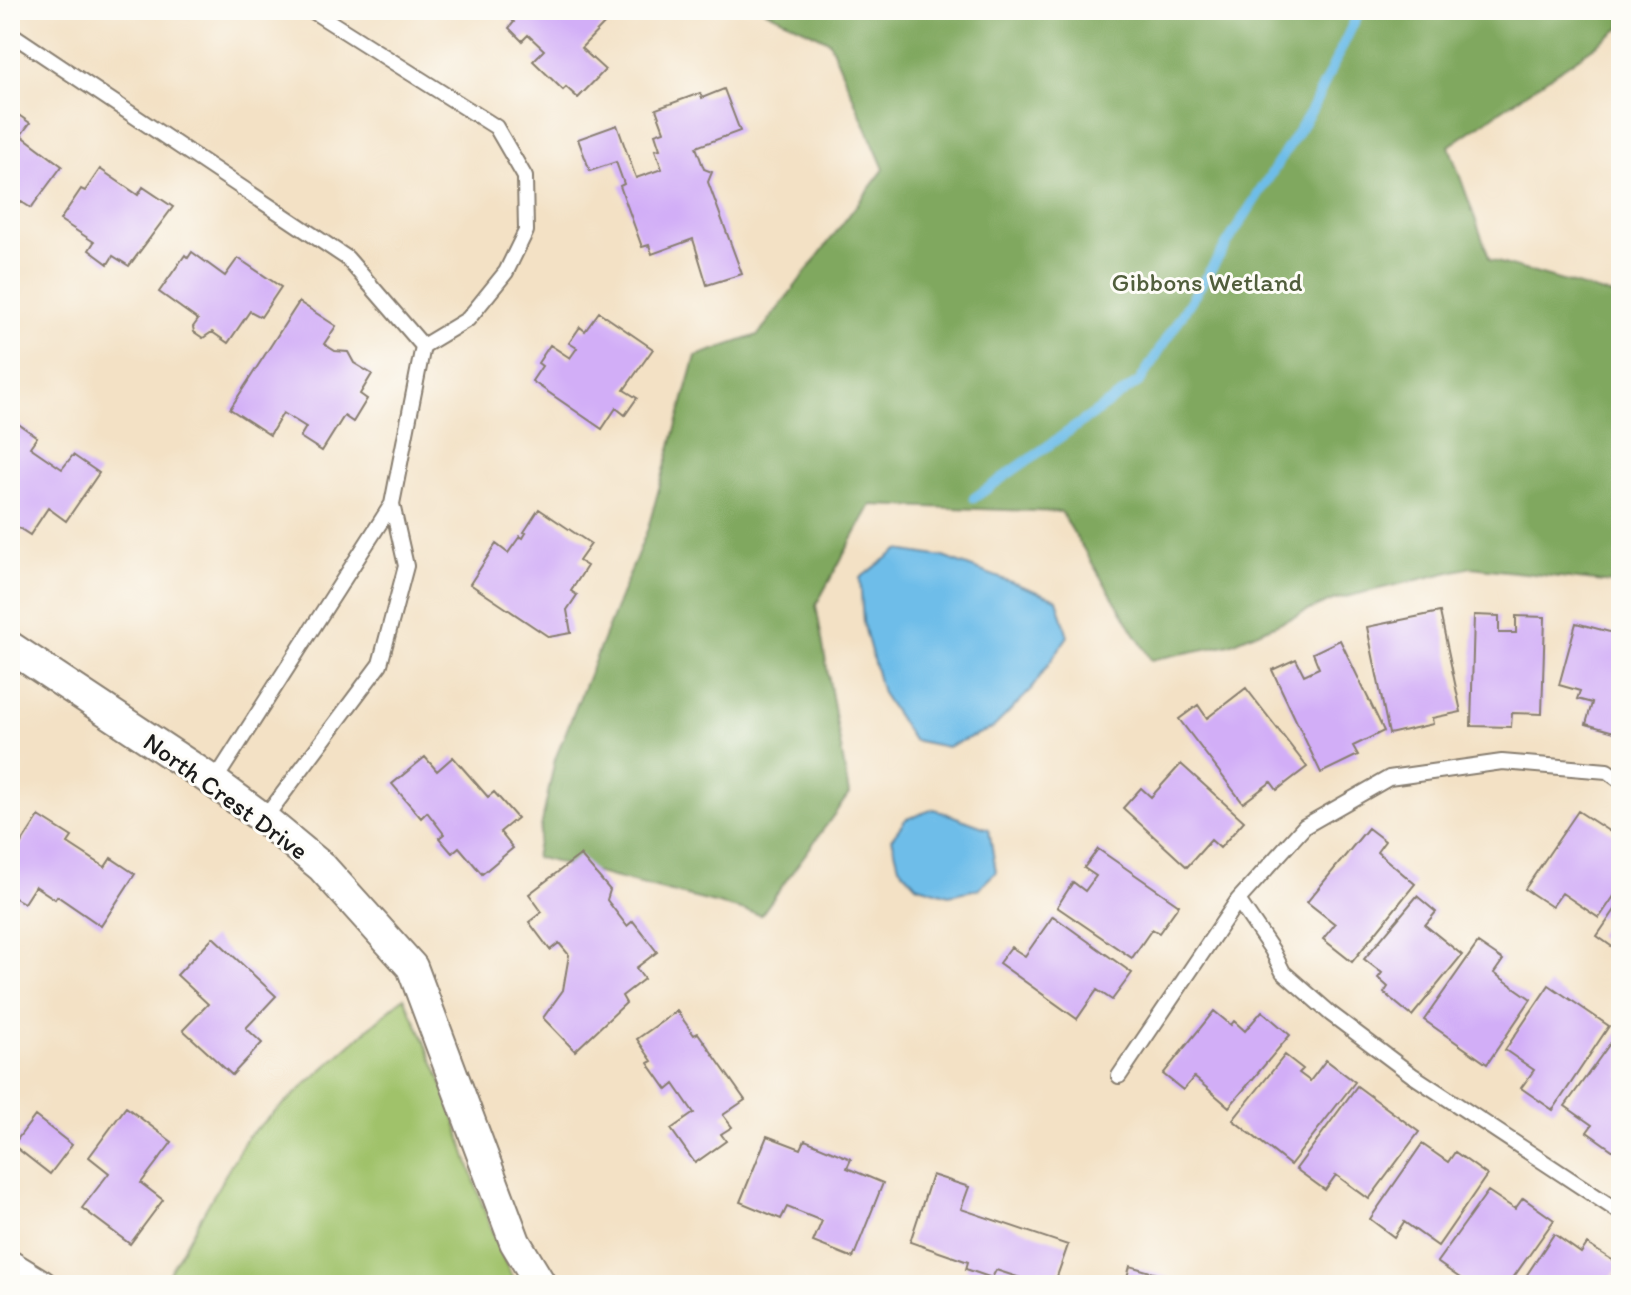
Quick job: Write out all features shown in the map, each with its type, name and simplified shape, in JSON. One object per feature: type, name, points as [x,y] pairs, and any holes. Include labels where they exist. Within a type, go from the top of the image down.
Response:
[{"type":"street","name":"North Crest Drive","points":[[10,647],[214,782],[264,819],[322,867],[412,967],[515,1242],[541,1285]]},
{"type":"street","points":[[10,1266],[41,1285]]},
{"type":"lane","points":[[214,782],[392,504],[423,346],[468,319],[506,272],[526,231],[525,177],[496,127],[311,10]]},
{"type":"lane","points":[[10,33],[347,258],[423,346]]},
{"type":"lane","points":[[264,819],[380,664],[406,566],[392,504]]},
{"type":"lane","points":[[1119,1076],[1238,900],[1305,826],[1389,778],[1502,762],[1607,771],[1621,781]]},
{"type":"lane","points":[[1238,900],[1283,972],[1331,1014],[1412,1075],[1621,1213]]},
{"type":"green space","name":"Gibbons Wetland","points":[[764,10],[1621,10],[1621,28],[1449,146],[1490,260],[1621,298],[1621,584],[1471,567],[1333,600],[1230,644],[1151,660],[1061,512],[871,505],[816,605],[849,794],[761,915],[535,857],[555,759],[648,528],[696,356],[758,335],[884,169],[829,41]]},
{"type":"green space","points":[[404,997],[438,1073],[487,1217],[516,1285],[162,1285],[247,1137]]},
{"type":"water","points":[[898,550],[943,557],[1057,599],[1068,636],[1030,691],[993,728],[947,747],[913,740],[882,693],[863,622],[860,578]]},
{"type":"water","points":[[934,809],[989,829],[996,872],[978,889],[949,895],[916,885],[899,866],[892,838],[906,819]]},
{"type":"building","points":[[502,10],[597,10],[608,20],[581,48],[605,70],[578,98],[566,87],[563,90],[533,61],[544,50],[528,35],[522,41],[509,28],[514,22]]},
{"type":"building","points":[[724,89],[740,131],[696,147],[704,169],[712,172],[708,182],[742,274],[707,285],[693,239],[652,254],[649,245],[642,247],[620,186],[624,184],[616,162],[590,171],[578,139],[617,125],[636,178],[662,169],[655,150],[660,149],[655,134],[664,131],[656,109],[700,93],[702,98]]},
{"type":"building","points":[[10,109],[30,123],[21,135],[62,166],[31,208],[20,201],[10,215]]},
{"type":"building","points":[[100,169],[138,195],[143,187],[173,207],[129,266],[113,256],[108,264],[89,250],[94,242],[60,220],[81,189],[85,191]]},
{"type":"building","points":[[192,252],[225,276],[238,258],[281,287],[261,317],[250,311],[228,343],[212,332],[203,338],[194,332],[193,327],[198,320],[159,292],[185,255],[188,258]]},
{"type":"building","points":[[299,302],[336,326],[324,344],[335,351],[348,352],[354,363],[372,374],[360,394],[367,399],[353,422],[344,416],[322,451],[300,437],[306,427],[283,413],[270,435],[230,409]]},
{"type":"building","points":[[599,312],[653,349],[624,390],[637,398],[625,415],[616,408],[602,429],[532,381],[542,366],[538,363],[550,345],[570,358],[577,348],[569,343],[580,327],[585,331]]},
{"type":"building","points":[[10,418],[37,437],[30,447],[62,469],[73,455],[99,473],[66,521],[48,508],[30,535],[10,522]]},
{"type":"building","points":[[539,509],[591,544],[579,561],[587,566],[571,591],[577,595],[567,610],[571,633],[549,637],[470,584],[496,544],[508,553],[520,536],[523,538]]},
{"type":"building","points":[[1440,612],[1461,712],[1432,718],[1433,724],[1389,734],[1367,627]]},
{"type":"building","points":[[1474,615],[1499,616],[1499,633],[1516,633],[1516,616],[1545,617],[1542,714],[1512,713],[1511,727],[1471,726]]},
{"type":"building","points":[[1576,623],[1621,635],[1621,734],[1586,724],[1592,703],[1577,699],[1580,691],[1559,685]]},
{"type":"building","points":[[1340,640],[1384,731],[1353,746],[1358,755],[1321,773],[1272,670],[1296,659],[1304,675],[1319,668],[1313,653]]},
{"type":"building","points":[[1246,688],[1307,767],[1277,790],[1271,782],[1243,803],[1179,719],[1198,705],[1207,718]]},
{"type":"building","points":[[425,757],[437,771],[453,757],[488,797],[494,792],[517,818],[500,832],[513,848],[482,874],[459,847],[452,853],[439,838],[444,834],[427,812],[421,818],[392,784]]},
{"type":"building","points":[[1181,764],[1244,821],[1220,848],[1211,840],[1187,867],[1123,808],[1141,788],[1151,797]]},
{"type":"building","points":[[1578,811],[1621,839],[1621,886],[1599,918],[1562,893],[1552,907],[1525,889]]},
{"type":"building","points":[[39,816],[72,837],[68,843],[105,867],[111,858],[135,874],[101,926],[57,896],[55,899],[35,886],[24,903],[10,895],[10,861]]},
{"type":"building","points":[[1368,828],[1385,841],[1377,852],[1415,884],[1352,962],[1323,939],[1335,924],[1307,902]]},
{"type":"building","points":[[1098,849],[1179,905],[1159,933],[1152,929],[1132,958],[1057,907],[1073,882],[1085,891],[1096,876],[1084,868]]},
{"type":"building","points":[[580,855],[610,890],[607,900],[627,926],[633,921],[657,952],[636,968],[644,979],[622,996],[626,1003],[575,1051],[543,1018],[563,990],[569,955],[559,943],[550,950],[529,922],[542,912],[529,894]]},
{"type":"building","points":[[1417,896],[1436,912],[1425,925],[1462,955],[1412,1016],[1384,993],[1388,987],[1378,978],[1382,973],[1364,959]]},
{"type":"building","points":[[1621,901],[1621,953],[1597,936]]},
{"type":"building","points":[[1053,916],[1132,973],[1112,1000],[1097,990],[1077,1019],[999,963],[1011,947],[1025,956]]},
{"type":"building","points":[[213,937],[276,996],[246,1028],[262,1043],[232,1075],[183,1030],[208,1004],[177,975]]},
{"type":"building","points":[[1478,943],[1503,960],[1494,973],[1531,999],[1487,1064],[1424,1020]]},
{"type":"building","points":[[1549,985],[1609,1026],[1553,1110],[1521,1088],[1534,1070],[1505,1050]]},
{"type":"building","points":[[677,1011],[694,1035],[698,1033],[745,1100],[723,1115],[732,1127],[721,1134],[726,1141],[695,1163],[671,1129],[694,1113],[674,1084],[667,1090],[648,1063],[652,1061],[637,1039]]},
{"type":"building","points":[[1214,1011],[1231,1025],[1234,1021],[1245,1031],[1262,1011],[1290,1035],[1229,1107],[1194,1077],[1183,1090],[1163,1074]]},
{"type":"building","points":[[1619,1031],[1621,1150],[1618,1154],[1587,1132],[1592,1125],[1565,1106]]},
{"type":"building","points":[[1285,1055],[1303,1069],[1299,1073],[1310,1081],[1326,1060],[1355,1082],[1290,1165],[1233,1120]]},
{"type":"building","points":[[1357,1086],[1419,1132],[1369,1199],[1336,1175],[1325,1190],[1296,1169]]},
{"type":"building","points":[[126,1107],[172,1142],[141,1183],[163,1200],[130,1244],[82,1208],[109,1173],[89,1157]]},
{"type":"building","points":[[35,1116],[72,1145],[50,1174],[13,1145]]},
{"type":"building","points":[[767,1136],[801,1149],[805,1140],[851,1159],[847,1168],[883,1183],[853,1258],[813,1242],[822,1221],[787,1207],[781,1219],[740,1202]]},
{"type":"building","points":[[1422,1144],[1448,1162],[1455,1152],[1487,1175],[1438,1246],[1404,1222],[1394,1237],[1370,1219]]},
{"type":"building","points":[[932,1175],[969,1187],[961,1209],[1068,1245],[1054,1285],[1042,1285],[996,1270],[992,1278],[966,1269],[968,1262],[910,1242]]},
{"type":"building","points":[[1488,1191],[1515,1209],[1523,1198],[1554,1220],[1508,1285],[1470,1285],[1437,1262]]},
{"type":"building","points":[[1554,1234],[1581,1253],[1587,1244],[1620,1265],[1606,1285],[1520,1285]]},
{"type":"building","points":[[1130,1266],[1191,1284],[1191,1285],[1125,1285]]},
{"type":"waterway","points":[[974,498],[1140,381],[1311,111],[1360,10]]}]
